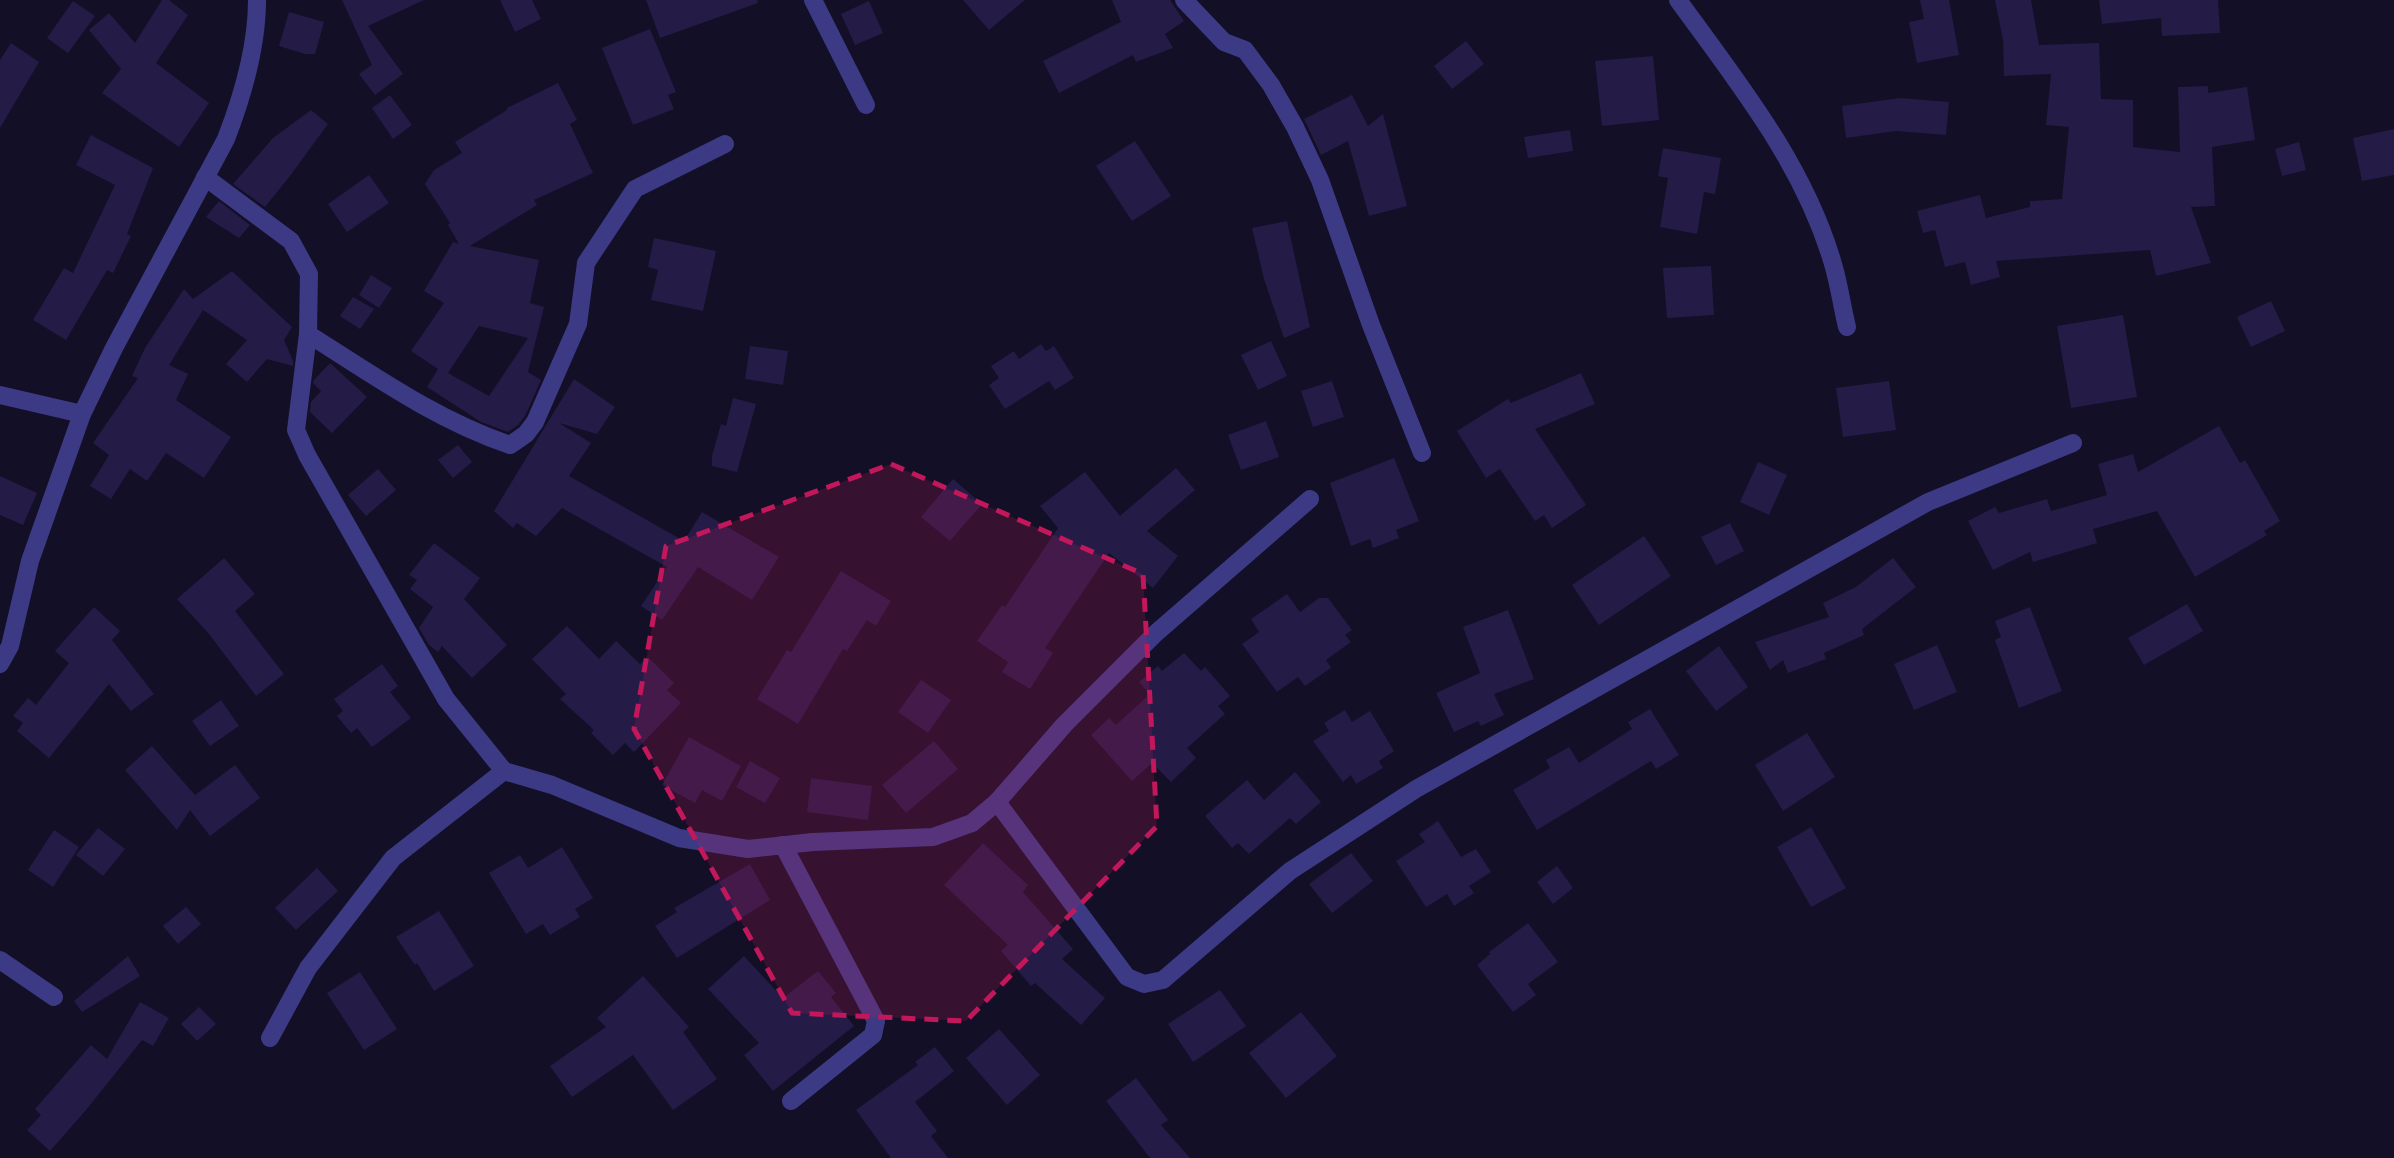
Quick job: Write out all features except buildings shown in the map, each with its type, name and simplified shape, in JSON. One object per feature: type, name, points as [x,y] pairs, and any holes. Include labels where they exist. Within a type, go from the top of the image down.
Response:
[{"type":"street","points":[[0,664],[10,646],[30,561],[82,414],[114,348],[226,139],[254,44],[257,0]]},
{"type":"street","points":[[813,0],[866,105]]},
{"type":"street","points":[[1184,0],[1224,41],[1245,50],[1295,127],[1320,180],[1371,325],[1422,453]]},
{"type":"street","points":[[1678,0],[1763,117],[1787,158],[1818,222],[1833,264],[1847,327]]},
{"type":"street","points":[[308,334],[391,388],[460,425],[510,444],[526,434],[535,422],[578,324],[586,264],[635,189],[725,144]]},
{"type":"street","points":[[205,177],[291,241],[309,274],[308,334],[296,430],[307,455],[446,699],[504,771],[552,785],[678,838],[748,849],[933,837],[972,823],[997,802],[1064,725],[1156,633],[1310,499]]},
{"type":"street","points":[[0,395],[82,414]]},
{"type":"street","points":[[997,802],[1127,977],[1144,984],[1163,980],[1290,871],[1416,789],[1928,502],[2074,443]]},
{"type":"street","points":[[270,1038],[308,968],[393,858],[504,771]]},
{"type":"street","points":[[783,845],[876,1021],[873,1035],[790,1101]]},
{"type":"street","points":[[0,960],[54,997]]},
{"type":"highlighted area","points":[[891,464],[1143,574],[1157,826],[966,1021],[792,1013],[634,729],[666,546]]}]
